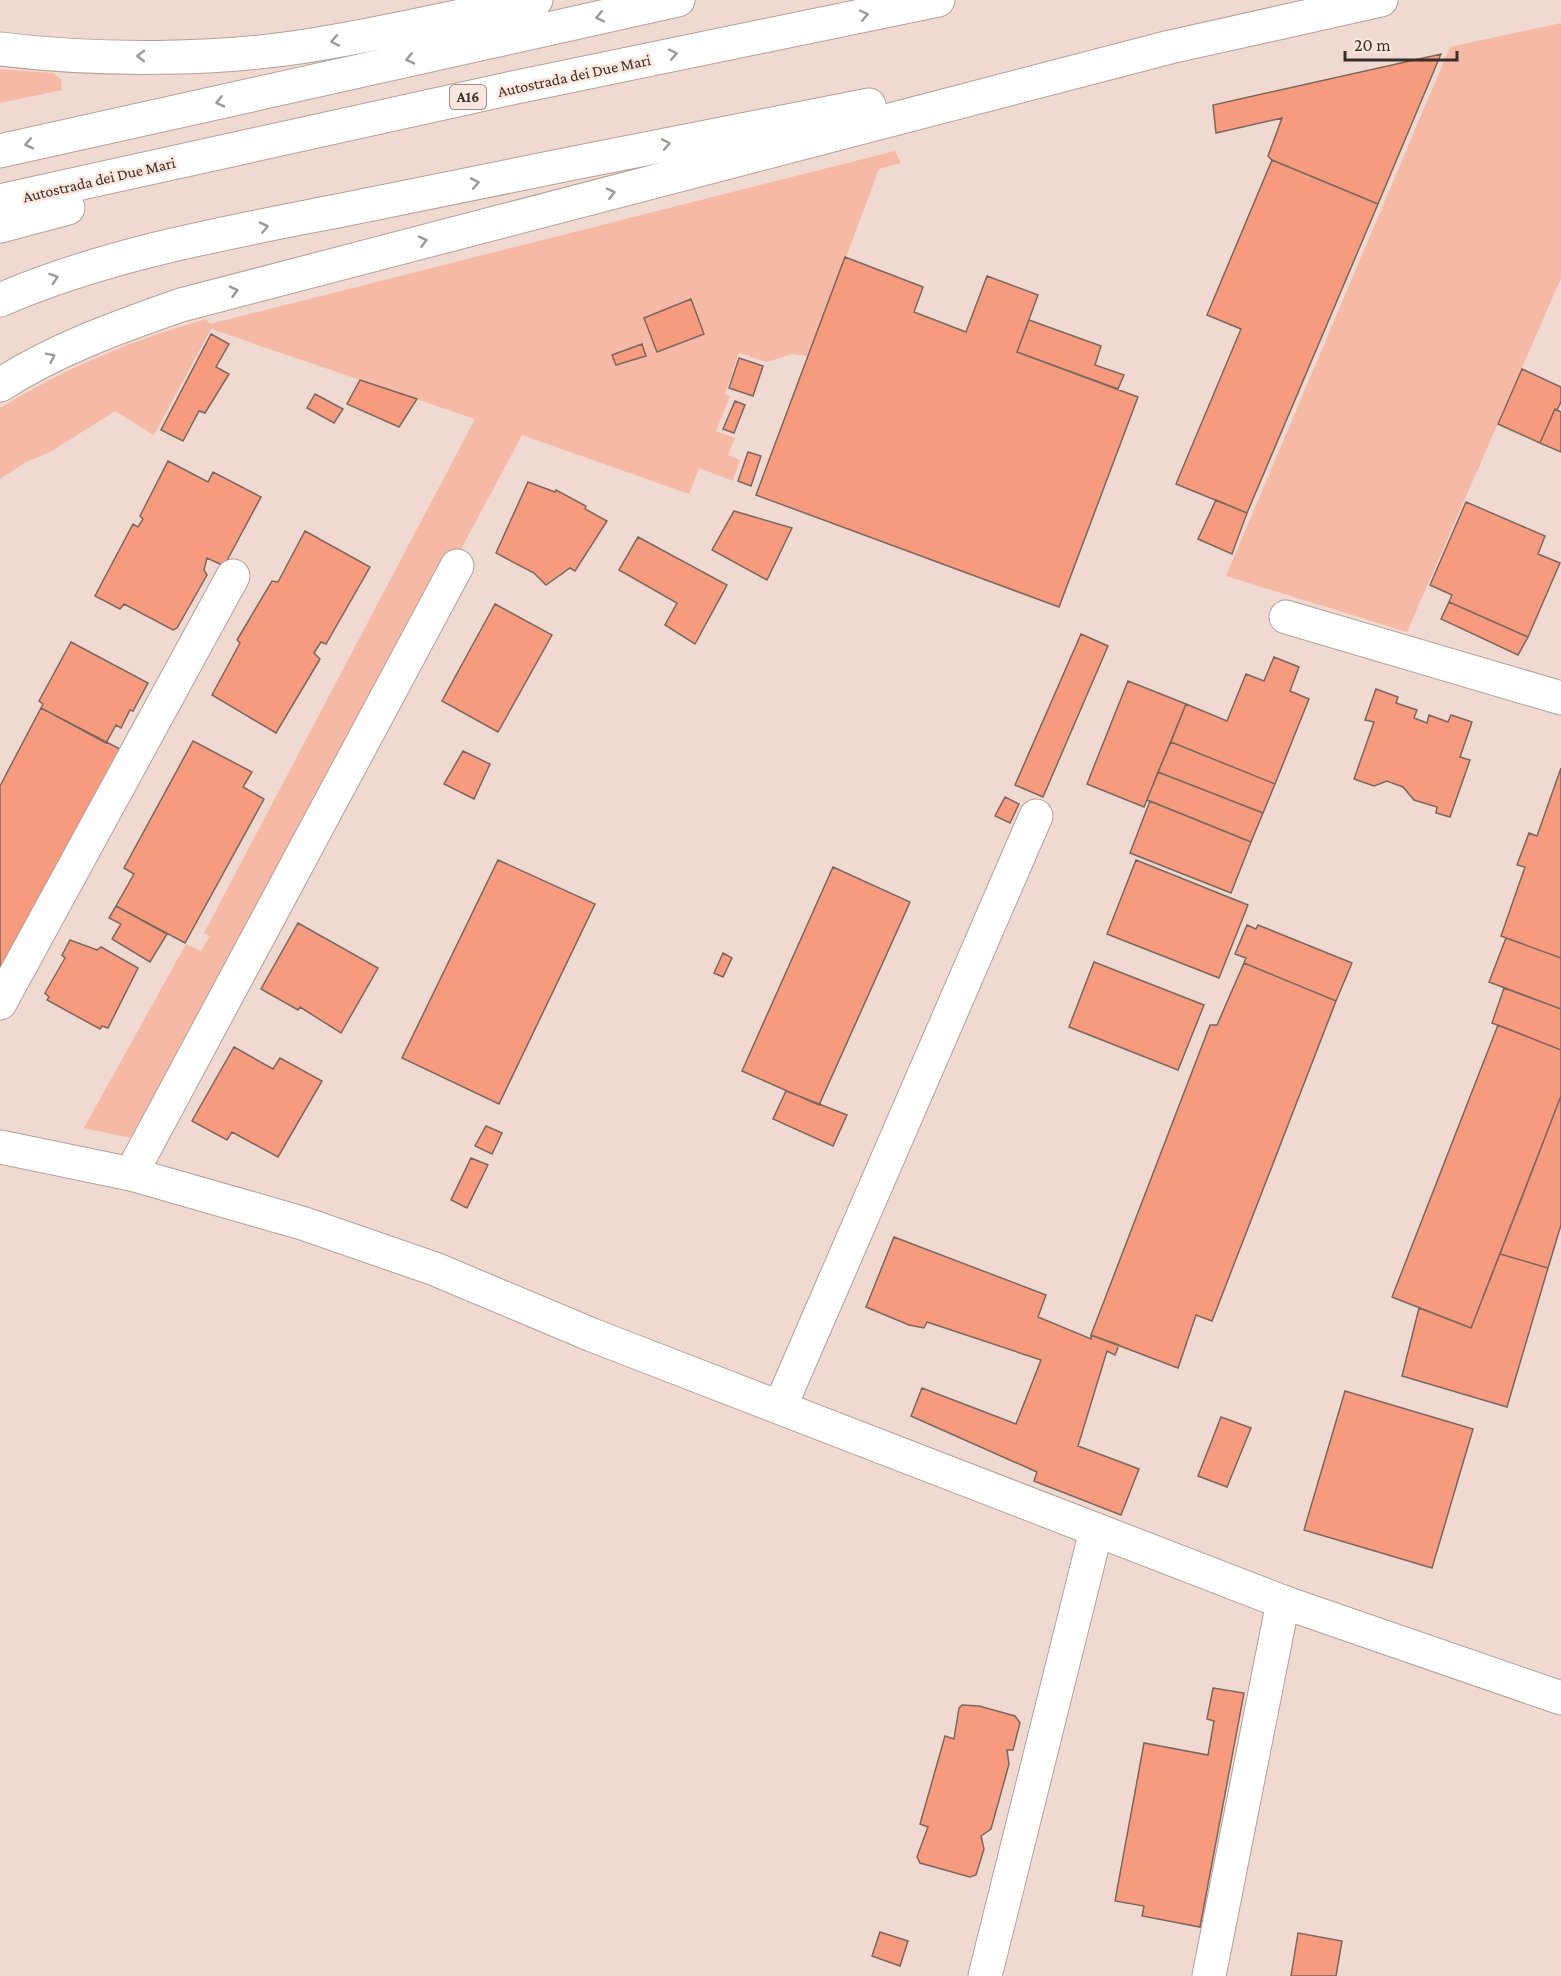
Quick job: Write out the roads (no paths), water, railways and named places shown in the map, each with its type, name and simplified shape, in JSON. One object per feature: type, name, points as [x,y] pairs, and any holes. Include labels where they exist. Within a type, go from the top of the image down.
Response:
[{"type":"main road","points":[[0,49],[97,56],[206,55],[269,51],[317,45],[536,0]]},
{"type":"main road","points":[[0,151],[678,0]]},
{"type":"main road","name":"Autostrada dei Due Mari","points":[[0,201],[512,87],[938,0]]},
{"type":"main road","points":[[0,300],[40,283],[107,261],[298,219],[684,141],[1170,47],[1381,0]]},
{"type":"main road","points":[[0,385],[26,369],[98,334],[181,305],[1170,47]]},
{"type":"main road","points":[[0,226],[512,87]]},
{"type":"main road","points":[[131,1174],[456,566]]},
{"type":"main road","points":[[0,1003],[233,576]]},
{"type":"main road","points":[[1286,617],[1561,698]]},
{"type":"main road","points":[[780,1407],[1036,816]]},
{"type":"main road","points":[[0,1147],[131,1174],[302,1223],[435,1269],[592,1335],[1096,1532],[1282,1602],[1561,1698]]},
{"type":"main road","points":[[985,1976],[1096,1532]]},
{"type":"main road","points":[[1209,1976],[1282,1602]]}]
